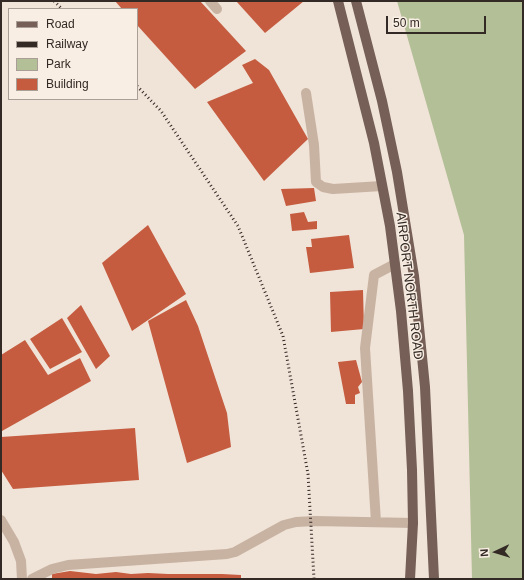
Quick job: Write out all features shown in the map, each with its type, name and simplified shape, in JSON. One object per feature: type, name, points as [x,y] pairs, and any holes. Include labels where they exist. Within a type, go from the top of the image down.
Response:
[{"type":"main road","name":"AIRPORT NORTH ROAD","points":[[338,1],[374,143],[390,226],[401,311],[408,390],[412,523],[410,579]]},
{"type":"main road","name":"AIRPORT NORTH ROAD","points":[[356,1],[382,101],[394,158],[414,276],[425,387],[434,579]]},
{"type":"street","points":[[210,1],[217,9]]},
{"type":"street","points":[[306,93],[314,145],[316,182],[323,187],[333,189],[382,186]]},
{"type":"street","points":[[376,522],[365,348],[374,274],[395,264]]},
{"type":"street","points":[[1,520],[14,542],[21,561],[22,579]]},
{"type":"street","points":[[32,579],[52,569],[68,565],[227,554],[235,552],[284,525],[296,522],[412,523]]},
{"type":"green space","points":[[397,1],[523,1],[523,579],[472,579],[464,235]]},
{"type":"building","points":[[115,1],[200,1],[246,51],[195,89],[138,26],[138,8],[121,8]]},
{"type":"building","points":[[236,1],[304,1],[265,33]]},
{"type":"building","points":[[255,59],[269,70],[308,139],[264,181],[207,102],[253,83],[242,65]]},
{"type":"building","points":[[314,188],[316,201],[286,206],[281,189]]},
{"type":"building","points":[[304,212],[308,222],[317,221],[317,229],[292,231],[290,214]]},
{"type":"building","points":[[148,225],[186,294],[132,331],[102,263]]},
{"type":"building","points":[[349,235],[354,268],[310,273],[306,247],[312,247],[311,239]]},
{"type":"building","points":[[363,290],[364,329],[331,332],[330,292]]},
{"type":"building","points":[[186,300],[198,326],[227,413],[231,447],[187,463],[148,321]]},
{"type":"building","points":[[81,305],[110,356],[96,369],[67,318]]},
{"type":"building","points":[[62,318],[82,352],[50,369],[30,339]]},
{"type":"building","points":[[25,340],[48,375],[80,358],[91,381],[2,431],[1,355]]},
{"type":"building","points":[[356,360],[362,382],[358,387],[360,393],[355,395],[355,404],[346,404],[338,362]]},
{"type":"building","points":[[135,428],[139,480],[13,489],[1,470],[1,437]]},
{"type":"building","points":[[70,571],[96,574],[116,572],[131,574],[222,574],[241,575],[241,579],[52,579],[52,574]]},
{"type":"railway","points":[[54,1],[61,8]]},
{"type":"railway","points":[[138,87],[161,111],[238,226],[283,336],[308,474],[314,579]]}]
